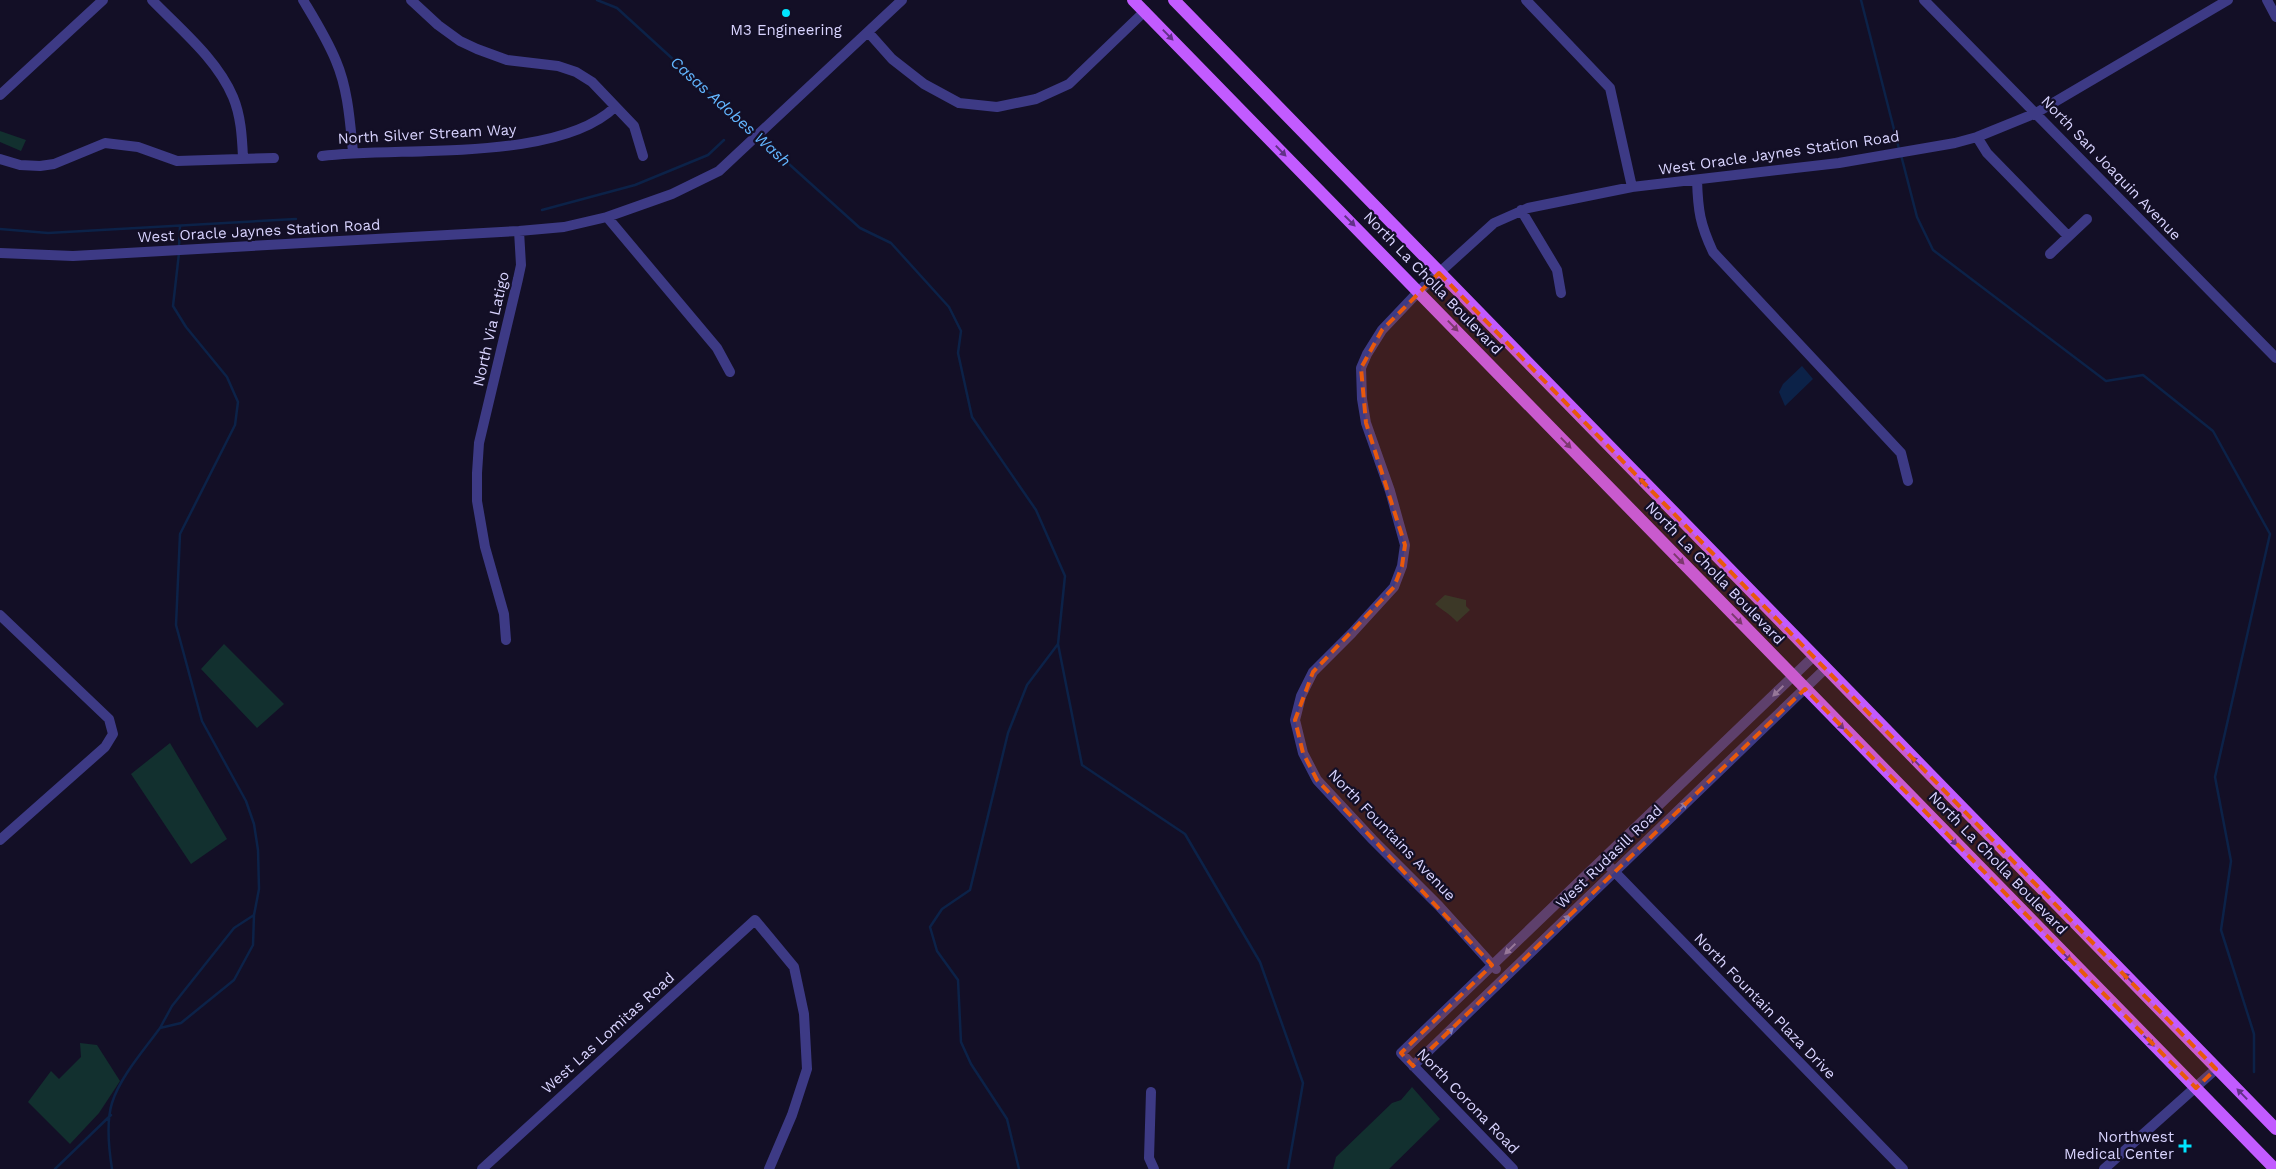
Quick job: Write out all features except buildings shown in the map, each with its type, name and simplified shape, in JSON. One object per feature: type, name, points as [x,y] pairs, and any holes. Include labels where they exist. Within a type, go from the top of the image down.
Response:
[{"type":"main road","name":"North La Cholla Boulevard","points":[[1133,0],[2274,1169]]},
{"type":"main road","name":"North La Cholla Boulevard","points":[[1174,0],[1813,657],[2276,1129]]},
{"type":"street","points":[[0,94],[103,0]]},
{"type":"street","points":[[152,0],[210,60],[233,96],[239,117],[243,157]]},
{"type":"street","points":[[303,0],[337,62],[349,114],[353,152]]},
{"type":"street","points":[[411,0],[438,25],[460,41],[506,60],[558,66],[576,72],[592,82],[634,126],[643,156]]},
{"type":"street","points":[[519,231],[564,227],[607,217],[672,194],[719,171],[902,0]]},
{"type":"street","points":[[1526,0],[1610,88],[1632,187]]},
{"type":"street","name":"North San Joaquin Avenue","points":[[1924,0],[2276,358]]},
{"type":"street","name":"West Oracle Jaynes Station Road","points":[[1419,291],[1494,223],[1521,210],[1632,187],[1839,163],[1955,143],[1978,137],[2036,113],[2228,0]]},
{"type":"street","points":[[2266,0],[2276,17]]},
{"type":"street","points":[[868,32],[892,59],[924,84],[958,102],[997,107],[1036,99],[1069,84],[1145,11]]},
{"type":"street","name":"North Silver Stream Way","points":[[322,156],[353,152],[503,147],[522,144],[542,140],[592,124],[615,106]]},
{"type":"street","points":[[1978,137],[1987,153],[2068,236]]},
{"type":"street","points":[[0,159],[20,165],[40,166],[54,164],[105,143],[138,147],[177,160],[243,157],[274,158]]},
{"type":"street","points":[[1697,180],[1698,209],[1702,228],[1713,252],[1901,453],[1908,481]]},
{"type":"street","points":[[1521,210],[1546,246],[1557,270],[1561,293]]},
{"type":"street","points":[[607,217],[717,348],[730,372]]},
{"type":"street","points":[[2050,254],[2087,219]]},
{"type":"street","name":"West Oracle Jaynes Station Road","points":[[0,253],[73,256],[519,231]]},
{"type":"street","name":"North Via Latigo","points":[[506,640],[504,614],[485,547],[477,501],[477,473],[479,443],[518,279],[520,265],[519,231]]},
{"type":"street","name":"North Fountains Avenue","points":[[1419,291],[1382,330],[1366,354],[1361,368],[1362,399],[1366,423],[1390,491],[1406,545],[1402,566],[1394,587],[1352,633],[1312,672],[1301,696],[1295,720],[1303,753],[1317,780],[1373,840],[1439,906],[1494,967]]},
{"type":"street","points":[[0,615],[109,718],[113,734],[106,746],[0,840]]},
{"type":"street","name":"West Rudasill Road","points":[[1401,1053],[1494,967],[1813,657]]},
{"type":"street","name":"West Rudasill Road","points":[[1413,1066],[1825,669]]},
{"type":"street","name":"North Fountain Plaza Drive","points":[[1607,864],[1903,1169]]},
{"type":"street","name":"West Las Lomitas Road","points":[[482,1169],[755,920],[794,968],[804,1014],[807,1069],[792,1115],[769,1169]]},
{"type":"street","name":"North Corona Road","points":[[1401,1053],[1513,1169]]},
{"type":"street","points":[[2104,1169],[2216,1068]]},
{"type":"street","points":[[1151,1092],[1148,1158],[1154,1169]]},
{"type":"highlighted area","points":[[1439,273],[2216,1069],[2196,1088],[1805,689],[1413,1066],[1401,1053],[1492,965],[1317,780],[1303,753],[1295,720],[1313,672],[1394,587],[1402,566],[1405,545],[1366,423],[1361,368],[1382,330]]},
{"type":"green space","points":[[0,131],[26,140],[21,151],[0,142]]},
{"type":"green space","points":[[1445,595],[1466,600],[1466,606],[1470,610],[1457,622],[1435,604]]},
{"type":"green space","points":[[224,644],[284,704],[257,728],[201,669]]},
{"type":"green space","points":[[170,743],[227,839],[191,864],[131,774]]},
{"type":"green space","points":[[80,1043],[97,1045],[120,1081],[99,1113],[70,1144],[28,1102],[51,1071],[59,1079],[81,1057]]},
{"type":"green space","points":[[1412,1087],[1440,1119],[1389,1169],[1333,1169],[1336,1157],[1392,1103],[1401,1100]]},
{"type":"water","points":[[1802,366],[1813,379],[1785,406],[1779,392],[1783,384]]},
{"type":"waterway","name":"Casas Adobes Wash","points":[[597,0],[617,8],[755,134]]},
{"type":"waterway","points":[[1861,0],[1899,149]]},
{"type":"waterway","name":"Casas Adobes Wash","points":[[738,118],[738,126]]},
{"type":"waterway","points":[[759,137],[860,228],[891,243],[949,307],[961,331],[958,353],[972,417],[1036,510],[1065,576],[1058,644],[1027,685],[1008,733],[970,890],[942,909],[930,927],[937,951],[958,980],[961,1042],[971,1064],[1007,1119],[1019,1169]]},
{"type":"waterway","points":[[542,210],[635,185],[708,155],[724,140]]},
{"type":"waterway","points":[[1901,155],[1917,217],[1933,250],[2106,381],[2143,375],[2213,431],[2270,534],[2215,777],[2231,861],[2221,930],[2254,1034],[2254,1072]]},
{"type":"waterway","points":[[0,229],[48,233],[296,219]]},
{"type":"waterway","points":[[179,247],[180,226]]},
{"type":"waterway","points":[[112,1169],[109,1145],[109,1119],[112,1103],[121,1083],[160,1028],[181,1023],[234,980],[253,945],[254,915],[259,889],[258,850],[254,824],[246,801],[202,721],[176,625],[180,534],[235,425],[238,402],[227,377],[186,327],[173,306],[179,253]]},
{"type":"waterway","points":[[1058,644],[1082,765],[1185,834],[1260,962],[1303,1083],[1288,1169]]},
{"type":"waterway","points":[[160,1028],[172,1006],[234,928],[254,915]]},
{"type":"waterway","points":[[55,1169],[111,1115]]},
{"type":"place","name":"M3 Engineering","points":[[786,13]]},
{"type":"place","name":"Northwest Medical Center","points":[[2185,1146]]}]
